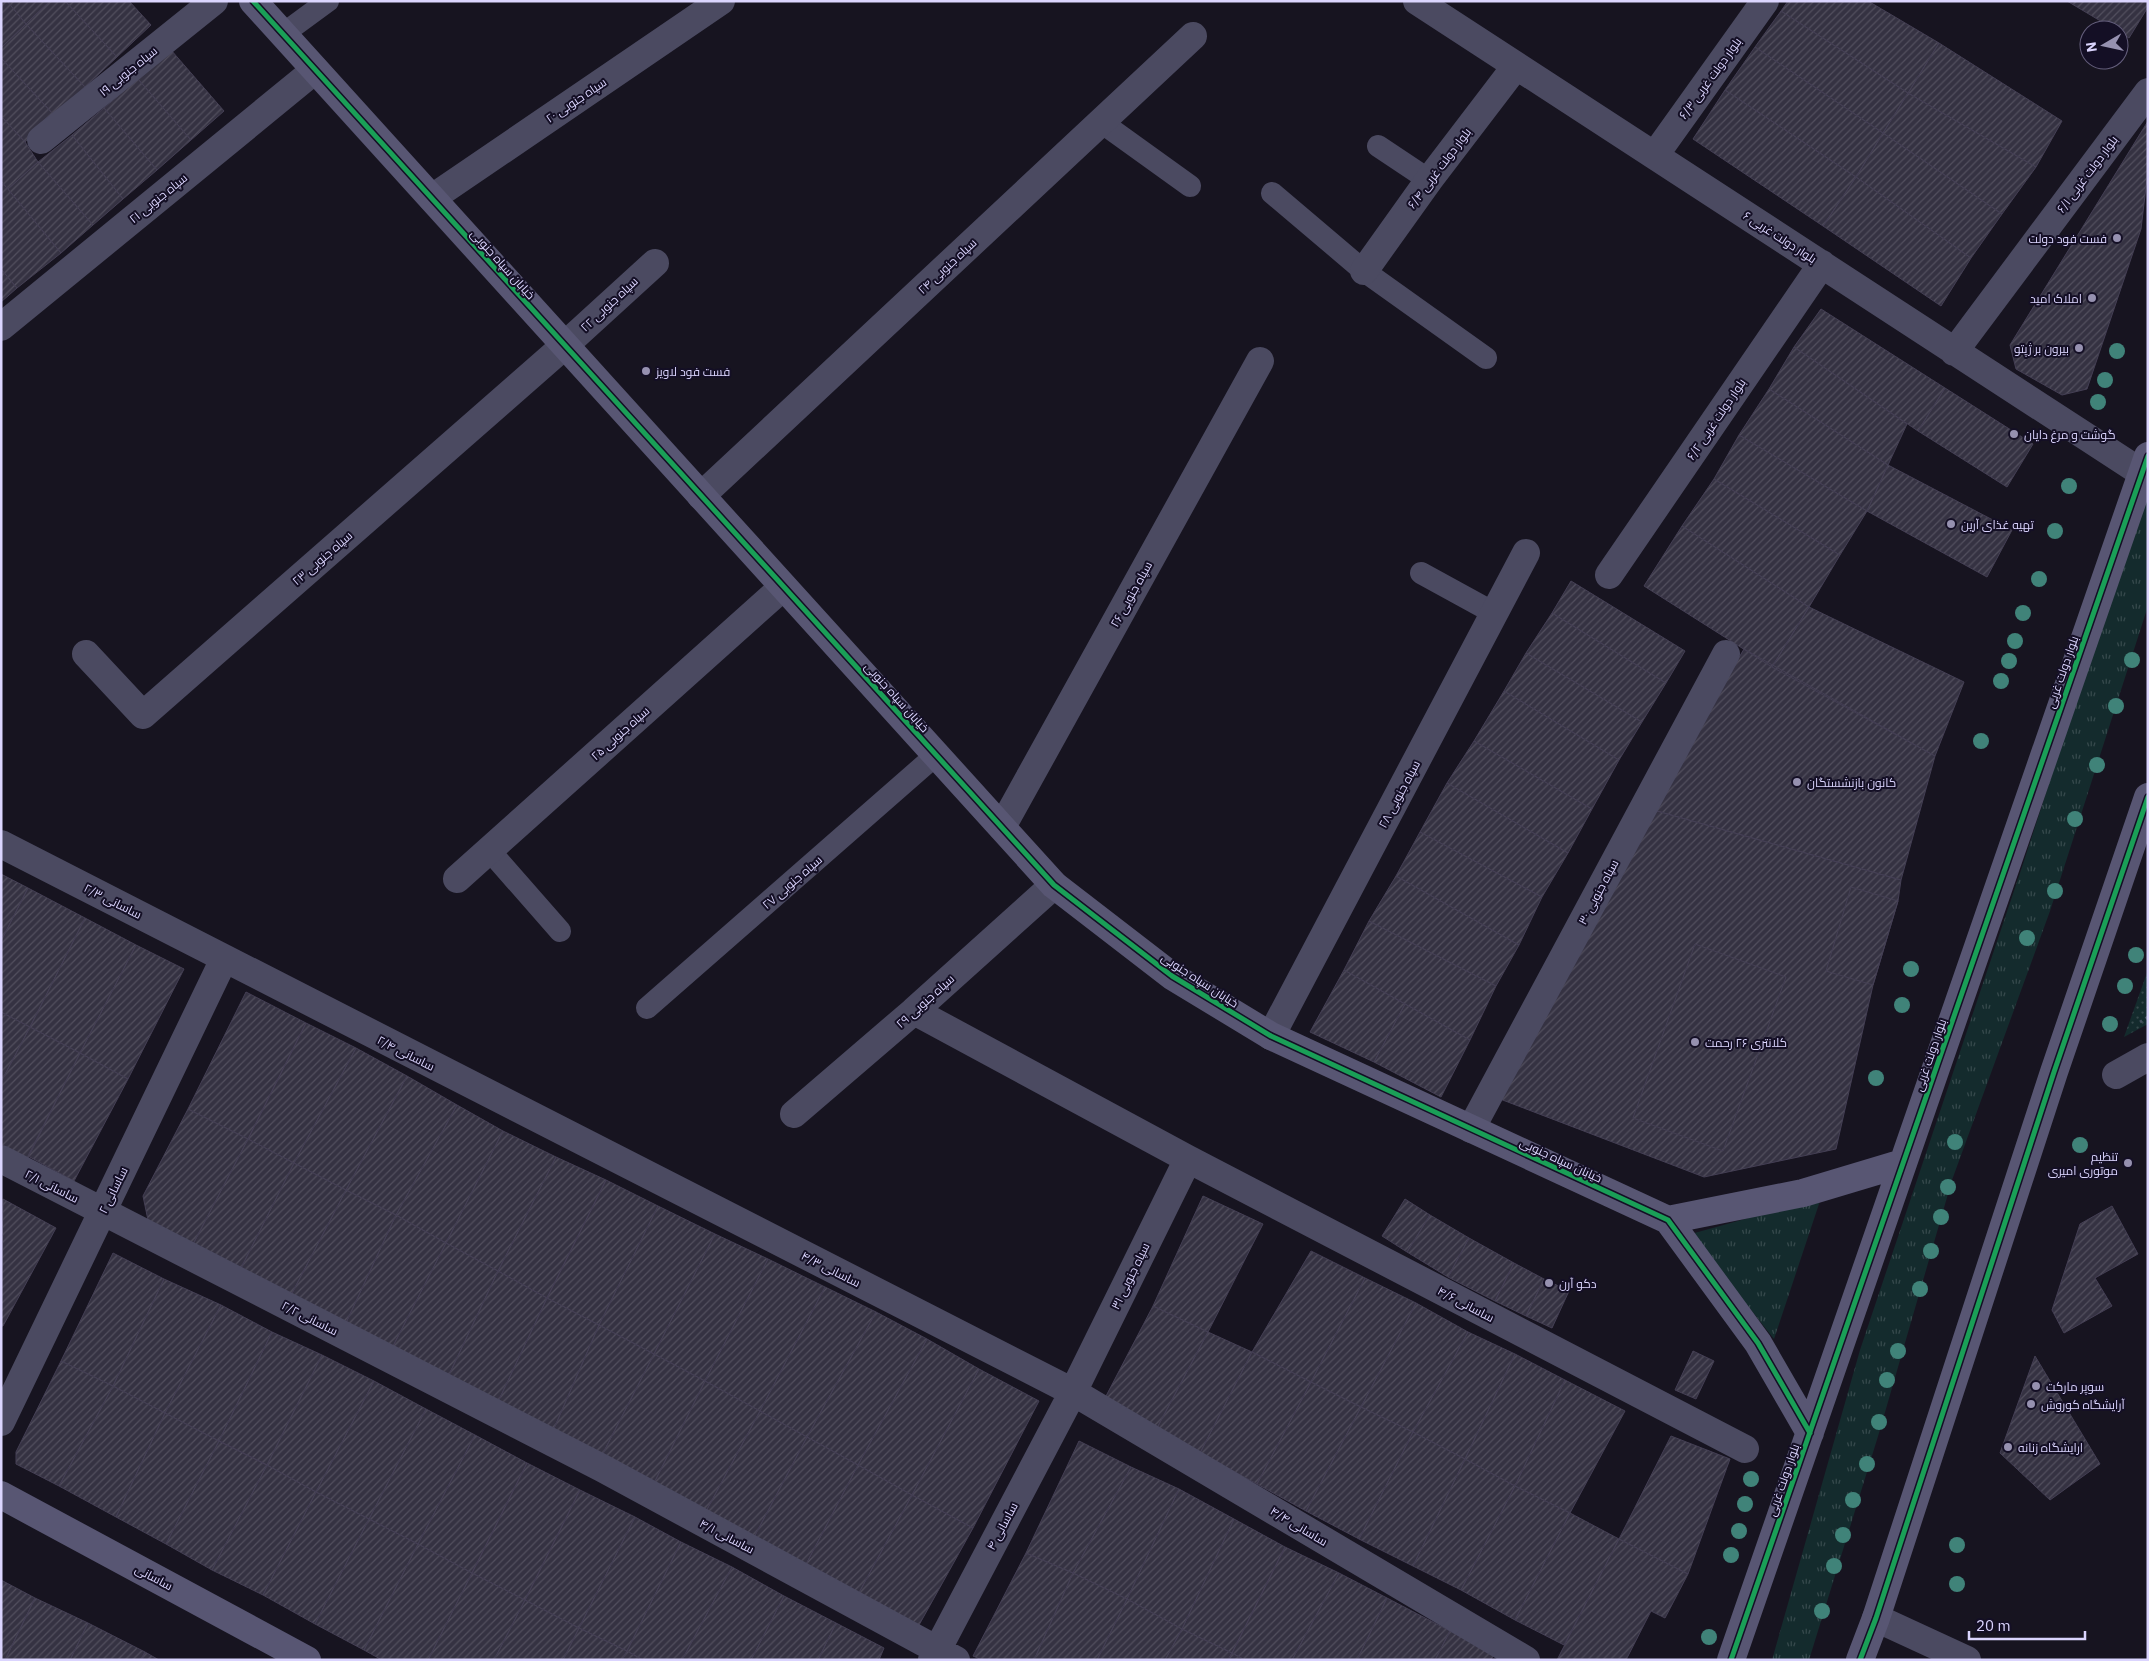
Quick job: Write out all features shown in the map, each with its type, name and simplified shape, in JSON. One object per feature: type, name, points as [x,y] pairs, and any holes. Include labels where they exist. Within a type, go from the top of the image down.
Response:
[{"type":"street","name":"۱۹ سپاه جنوبی","points":[[41,140],[214,1]]},
{"type":"street","name":"خیابان سپاه جنوبی","points":[[253,1],[1054,885],[1172,976],[1271,1036],[1668,1220]]},
{"type":"street","name":"۲۰ سپاه جنوبی","points":[[432,198],[720,1]]},
{"type":"street","name":"بلوار دولت غربی ۶","points":[[1417,1],[1954,352],[2145,464]]},
{"type":"street","name":"بلوار دولت غربی ۶/۳","points":[[1655,155],[1765,1]]},
{"type":"street","name":"۲۴ سپاه جنوبی","points":[[701,496],[1193,36]]},
{"type":"street","name":"بلوار دولت غربی ۶/۴","points":[[1364,271],[1429,180],[1516,66]]},
{"type":"street","name":"۲۱ سپاه جنوبی","points":[[1,327],[315,70]]},
{"type":"street","name":"بلوار دولت غربی ۶/۱","points":[[1954,352],[2148,92]]},
{"type":"street","name":"۲۲ سپاه جنوبی","points":[[564,346],[654,262]]},
{"type":"street","name":"بلوار دولت غربی ۶/۲","points":[[1609,575],[1822,264]]},
{"type":"street","name":"۲۳ سپاه جنوبی","points":[[86,654],[144,715],[564,346]]},
{"type":"street","name":"۲۶ سپاه جنوبی","points":[[1002,827],[1260,360]]},
{"type":"street","name":"بلوار دولت غربی","points":[[1731,1660],[2145,464]]},
{"type":"street","name":"۲۸ سپاه جنوبی","points":[[1271,1036],[1526,553]]},
{"type":"street","name":"۲۵ سپاه جنوبی","points":[[458,879],[783,587]]},
{"type":"street","name":"۳۰ سپاه جنوبی","points":[[1471,1129],[1726,654]]},
{"type":"street","points":[[1860,1660],[1876,1618],[2054,1072],[2148,797]]},
{"type":"street","name":"۲/۳ ساسانی","points":[[1,844],[224,959]]},
{"type":"street","name":"۲۹ سپاه جنوبی","points":[[794,1114],[914,1011],[1054,885]]},
{"type":"street","name":"۲/۴ ساسانی","points":[[224,959],[588,1146]]},
{"type":"street","name":"۲ ساسانی","points":[[1,1422],[224,959]]},
{"type":"street","name":"۴/۶ ساسانی","points":[[914,1011],[1188,1159],[1744,1449]]},
{"type":"street","points":[[2116,1075],[2148,1057]]},
{"type":"street","name":"۴/۳ ساسانی","points":[[588,1146],[1073,1392]]},
{"type":"street","name":"۳۱ سپاه جنوبی","points":[[1073,1392],[1188,1159]]},
{"type":"street","name":"۲/۱ ساسانی","points":[[1,1160],[103,1212]]},
{"type":"street","points":[[1810,1433],[1758,1343],[1668,1220],[1803,1193],[1903,1163]]},
{"type":"street","name":"۲/۲ ساسانی","points":[[103,1212],[517,1425]]},
{"type":"street","name":"۴ ساسانی","points":[[942,1656],[1073,1392]]},
{"type":"street","name":"۴/۴ ساسانی","points":[[1073,1392],[1526,1660]]},
{"type":"street","name":"۴/۱ ساسانی","points":[[517,1425],[942,1656]]},
{"type":"street","name":"ساسانی","points":[[1,1495],[307,1660]]},
{"type":"street","points":[[1876,1618],[1967,1660]]},
{"type":"lane","points":[[283,34],[328,1]]},
{"type":"lane","points":[[1100,122],[1190,186]]},
{"type":"lane","points":[[1378,146],[1429,180]]},
{"type":"lane","points":[[1272,193],[1364,271],[1486,358]]},
{"type":"lane","points":[[1421,573],[1494,613]]},
{"type":"lane","name":"۲۷ سپاه جنوبی","points":[[647,1008],[936,755]]},
{"type":"lane","points":[[489,850],[560,931]]},
{"type":"green space","points":[[2148,478],[2148,606],[2050,911],[1952,1180],[1879,1433],[1809,1660],[1772,1660],[1860,1350],[2023,864]]},
{"type":"green space","points":[[2148,970],[2148,1024],[2124,1037]]},
{"type":"green space","points":[[1821,1198],[1774,1339],[1691,1234]]},
{"type":"building","points":[[1,1],[7,1],[26,24],[1,48]]},
{"type":"building","points":[[7,1],[50,1],[26,24]]},
{"type":"building","points":[[50,1],[65,1],[117,57],[85,87],[26,24]]},
{"type":"building","points":[[65,1],[129,1],[151,25],[117,57]]},
{"type":"building","points":[[1788,1],[1868,1],[1939,43],[1908,93],[1781,11]]},
{"type":"building","points":[[2067,1],[2148,1],[2148,7],[2129,38],[2129,20],[2099,20]]},
{"type":"building","points":[[1781,11],[1908,93],[1883,133],[1755,47]]},
{"type":"building","points":[[26,24],[85,87],[54,115],[1,58],[1,48]]},
{"type":"building","points":[[1939,43],[2062,121],[2036,167],[1908,93]]},
{"type":"building","points":[[1755,47],[1883,133],[1856,177],[1725,90]]},
{"type":"building","points":[[171,50],[224,111],[191,140],[138,79]]},
{"type":"building","points":[[1,58],[54,115],[25,142],[1,116]]},
{"type":"building","points":[[138,79],[191,140],[157,170],[104,108]]},
{"type":"building","points":[[1725,90],[1856,177],[1823,226],[1693,139]]},
{"type":"building","points":[[1908,93],[2036,167],[2002,214],[1883,133]]},
{"type":"building","points":[[104,108],[157,170],[123,199],[72,135]]},
{"type":"building","points":[[1,116],[25,142],[38,162],[8,189],[1,181]]},
{"type":"building","points":[[2148,121],[2148,170],[2141,229],[2087,389],[2062,395],[2016,369],[2010,345]]},
{"type":"building","points":[[1883,133],[2002,214],[1971,258],[1856,177]]},
{"type":"building","points":[[72,135],[123,199],[93,225],[38,162]]},
{"type":"building","points":[[38,162],[93,225],[61,253],[8,189]]},
{"type":"building","points":[[1856,177],[1971,258],[1941,306],[1823,226]]},
{"type":"building","points":[[1,181],[61,253],[17,288],[1,269]]},
{"type":"building","points":[[1,269],[17,288],[1,302]]},
{"type":"building","points":[[1821,309],[1945,388],[1918,431],[1794,347]]},
{"type":"building","points":[[1794,347],[1907,424],[1888,465],[1769,389]]},
{"type":"building","points":[[1945,388],[2033,444],[2007,487],[1918,431]]},
{"type":"building","points":[[1769,389],[1888,465],[1867,511],[1739,435]]},
{"type":"building","points":[[1739,435],[1867,511],[1840,555],[1714,479]]},
{"type":"building","points":[[1888,465],[2012,530],[1987,577],[1867,511]]},
{"type":"building","points":[[1714,479],[1840,555],[1809,607],[1682,526]]},
{"type":"building","points":[[1682,526],[1809,607],[1772,667],[1644,586]]},
{"type":"building","points":[[1571,581],[1685,651],[1666,683],[1552,613]]},
{"type":"building","points":[[1809,607],[1964,682],[1935,756],[1772,667]]},
{"type":"building","points":[[1552,613],[1666,683],[1642,722],[1526,653]]},
{"type":"building","name":"کانون بازنشستگان","points":[[1744,649],[1935,756],[1901,880],[1650,809]]},
{"type":"building","points":[[1526,653],[1642,722],[1619,760],[1504,691]]},
{"type":"building","points":[[1504,691],[1619,760],[1592,809],[1474,741]]},
{"type":"building","points":[[1474,741],[1592,809],[1568,853],[1447,783]]},
{"type":"building","points":[[1447,783],[1568,853],[1542,897],[1420,832]]},
{"type":"building","name":"کلانتری ۲۶ رحمت","points":[[1650,809],[1901,880],[1898,901],[1873,985],[1836,1149],[1704,1177],[1500,1099]]},
{"type":"building","points":[[1420,832],[1542,897],[1519,945],[1396,876]]},
{"type":"building","points":[[1,874],[28,888],[1,941]]},
{"type":"building","points":[[1396,876],[1519,945],[1496,986],[1369,921]]},
{"type":"building","points":[[1851,887],[1898,901],[1873,985],[1826,971]]},
{"type":"building","points":[[28,888],[85,918],[30,1027],[1,1012],[1,941]]},
{"type":"building","points":[[85,918],[136,945],[80,1053],[30,1027]]},
{"type":"building","points":[[1369,921],[1496,986],[1470,1040],[1344,970]]},
{"type":"building","points":[[1695,944],[1786,977],[1723,1151],[1633,1118]]},
{"type":"building","points":[[136,945],[184,969],[128,1079],[80,1053]]},
{"type":"building","points":[[1344,970],[1405,1004],[1374,1062],[1310,1032]]},
{"type":"building","points":[[246,992],[306,1023],[248,1139],[188,1109]]},
{"type":"building","points":[[1405,1004],[1470,1040],[1441,1097],[1374,1062]]},
{"type":"building","points":[[1,1012],[30,1027],[1,1082]]},
{"type":"building","points":[[306,1023],[356,1048],[294,1163],[248,1139]]},
{"type":"building","points":[[30,1027],[80,1053],[27,1160],[1,1147],[1,1082]]},
{"type":"building","points":[[356,1048],[407,1076],[346,1190],[294,1163]]},
{"type":"building","points":[[80,1053],[128,1079],[74,1181],[28,1156]]},
{"type":"building","points":[[407,1076],[457,1105],[396,1215],[346,1190]]},
{"type":"building","points":[[457,1105],[503,1131],[446,1243],[396,1215]]},
{"type":"building","points":[[188,1109],[248,1139],[191,1248],[149,1225],[143,1196]]},
{"type":"building","points":[[503,1131],[556,1157],[498,1271],[446,1243]]},
{"type":"building","points":[[248,1139],[294,1163],[239,1272],[191,1248]]},
{"type":"building","points":[[556,1157],[606,1180],[547,1298],[498,1271]]},
{"type":"building","points":[[294,1163],[346,1190],[290,1297],[239,1272]]},
{"type":"building","points":[[606,1180],[658,1206],[599,1325],[547,1298]]},
{"type":"building","points":[[346,1190],[396,1215],[345,1325],[290,1297]]},
{"type":"building","points":[[1203,1196],[1263,1224],[1208,1332],[1153,1306]]},
{"type":"building","points":[[3,1199],[56,1228],[3,1326],[1,1326]]},
{"type":"building","points":[[1405,1199],[1430,1215],[1407,1252],[1382,1236]]},
{"type":"building","points":[[658,1206],[715,1234],[654,1354],[599,1325]]},
{"type":"building","points":[[2112,1206],[2138,1254],[2095,1278],[2112,1306],[2064,1333],[2052,1310],[2080,1224]]},
{"type":"building","points":[[396,1215],[446,1243],[391,1350],[345,1325]]},
{"type":"building","points":[[1430,1215],[1469,1238],[1448,1277],[1407,1252]]},
{"type":"building","points":[[715,1234],[768,1259],[705,1381],[654,1354]]},
{"type":"building","points":[[1469,1238],[1514,1263],[1495,1301],[1448,1277]]},
{"type":"building","points":[[446,1243],[498,1271],[447,1379],[391,1350]]},
{"type":"building","points":[[1311,1251],[1365,1278],[1311,1382],[1252,1352]]},
{"type":"building","points":[[113,1253],[164,1279],[113,1386],[61,1361]]},
{"type":"building","points":[[768,1259],[825,1287],[760,1411],[705,1381]]},
{"type":"building","points":[[1514,1263],[1544,1279],[1526,1316],[1495,1301]]},
{"type":"building","points":[[498,1271],[547,1298],[496,1406],[447,1379]]},
{"type":"building","points":[[1365,1278],[1416,1303],[1361,1407],[1311,1382]]},
{"type":"building","points":[[164,1279],[221,1305],[165,1413],[113,1386]]},
{"type":"building","points":[[1544,1279],[1569,1291],[1552,1328],[1526,1316]]},
{"type":"building","points":[[825,1287],[876,1312],[807,1437],[760,1411]]},
{"type":"building","points":[[547,1298],[599,1325],[552,1433],[496,1406]]},
{"type":"building","points":[[1416,1303],[1468,1332],[1413,1432],[1361,1407]]},
{"type":"building","points":[[221,1305],[272,1332],[219,1441],[165,1413]]},
{"type":"building","points":[[1153,1306],[1208,1332],[1157,1428],[1105,1398]]},
{"type":"building","points":[[876,1312],[927,1339],[858,1465],[807,1437]]},
{"type":"building","points":[[599,1325],[654,1354],[600,1459],[552,1433]]},
{"type":"building","points":[[272,1332],[322,1355],[267,1465],[219,1441]]},
{"type":"building","points":[[1208,1332],[1252,1352],[1200,1453],[1157,1428]]},
{"type":"building","points":[[1468,1332],[1515,1354],[1465,1459],[1413,1432]]},
{"type":"building","points":[[927,1339],[979,1369],[912,1495],[858,1465]]},
{"type":"building","points":[[1693,1351],[1714,1361],[1696,1399],[1675,1390]]},
{"type":"building","points":[[1252,1352],[1311,1382],[1257,1484],[1200,1453]]},
{"type":"building","points":[[654,1354],[705,1381],[652,1487],[600,1459]]},
{"type":"building","points":[[1515,1354],[1565,1380],[1515,1486],[1465,1459]]},
{"type":"building","points":[[322,1355],[374,1381],[316,1492],[267,1465]]},
{"type":"building","points":[[2035,1356],[2100,1464],[2050,1500],[2000,1453]]},
{"type":"building","points":[[61,1361],[113,1386],[59,1486],[16,1464],[16,1452]]},
{"type":"building","points":[[979,1369],[1039,1401],[973,1528],[912,1495]]},
{"type":"building","points":[[1565,1380],[1625,1411],[1570,1513],[1515,1486]]},
{"type":"building","points":[[374,1381],[426,1409],[369,1519],[316,1492]]},
{"type":"building","points":[[705,1381],[760,1411],[704,1515],[652,1487]]},
{"type":"building","points":[[1311,1382],[1361,1407],[1306,1511],[1257,1484]]},
{"type":"building","points":[[113,1386],[165,1413],[116,1517],[59,1486]]},
{"type":"building","points":[[1361,1407],[1413,1432],[1359,1539],[1306,1511]]},
{"type":"building","points":[[426,1409],[475,1435],[418,1544],[369,1519]]},
{"type":"building","points":[[760,1411],[807,1437],[752,1541],[704,1515]]},
{"type":"building","points":[[165,1413],[219,1441],[166,1544],[116,1517]]},
{"type":"building","points":[[1413,1432],[1465,1459],[1413,1566],[1359,1539]]},
{"type":"building","points":[[475,1435],[527,1463],[472,1573],[418,1544]]},
{"type":"building","points":[[1671,1436],[1730,1459],[1688,1574],[1619,1539]]},
{"type":"building","points":[[807,1437],[858,1465],[803,1570],[752,1541]]},
{"type":"building","points":[[219,1441],[267,1465],[212,1570],[166,1544]]},
{"type":"building","points":[[1079,1441],[1131,1467],[1073,1573],[1026,1553]]},
{"type":"building","points":[[1465,1459],[1515,1486],[1461,1590],[1413,1566]]},
{"type":"building","points":[[527,1463],[580,1490],[525,1600],[472,1573]]},
{"type":"building","points":[[267,1465],[316,1492],[263,1595],[212,1570]]},
{"type":"building","points":[[858,1465],[912,1495],[855,1600],[803,1570]]},
{"type":"building","points":[[1131,1467],[1179,1489],[1127,1599],[1073,1573]]},
{"type":"building","points":[[1515,1486],[1570,1513],[1515,1620],[1461,1590]]},
{"type":"building","points":[[1179,1489],[1234,1519],[1182,1629],[1127,1599]]},
{"type":"building","points":[[580,1490],[635,1517],[579,1628],[525,1600]]},
{"type":"building","points":[[316,1492],[369,1519],[315,1624],[263,1595]]},
{"type":"building","points":[[912,1495],[973,1528],[914,1634],[855,1600]]},
{"type":"building","points":[[1570,1513],[1619,1539],[1564,1645],[1515,1620]]},
{"type":"building","points":[[635,1517],[681,1542],[627,1651],[579,1628]]},
{"type":"building","points":[[369,1519],[418,1544],[364,1650],[315,1624]]},
{"type":"building","points":[[1234,1519],[1285,1547],[1232,1653],[1182,1629]]},
{"type":"building","points":[[1619,1539],[1688,1574],[1665,1618],[1651,1611],[1626,1660],[1557,1660]]},
{"type":"building","points":[[681,1542],[732,1567],[682,1660],[643,1660],[627,1651]]},
{"type":"building","points":[[418,1544],[472,1573],[428,1660],[382,1660],[364,1650]]},
{"type":"building","points":[[1285,1547],[1339,1573],[1292,1660],[1245,1660],[1232,1653]]},
{"type":"building","points":[[1026,1553],[1073,1573],[1034,1660],[982,1660],[973,1656]]},
{"type":"building","points":[[732,1567],[784,1596],[751,1660],[682,1660]]},
{"type":"building","points":[[472,1573],[525,1600],[494,1660],[428,1660]]},
{"type":"building","points":[[1073,1573],[1127,1599],[1097,1660],[1034,1660]]},
{"type":"building","points":[[1339,1573],[1387,1598],[1357,1660],[1292,1660]]},
{"type":"building","points":[[1,1580],[35,1598],[5,1660],[1,1660]]},
{"type":"building","points":[[784,1596],[836,1623],[818,1660],[751,1660]]},
{"type":"building","points":[[35,1598],[88,1623],[70,1660],[5,1660]]},
{"type":"building","points":[[1387,1598],[1450,1631],[1435,1660],[1357,1660]]},
{"type":"building","points":[[1127,1599],[1182,1629],[1165,1660],[1097,1660]]},
{"type":"building","points":[[525,1600],[579,1628],[563,1660],[494,1660]]},
{"type":"building","points":[[88,1623],[145,1652],[141,1660],[70,1660]]},
{"type":"building","points":[[836,1623],[884,1648],[879,1660],[818,1660]]},
{"type":"building","points":[[579,1628],[627,1651],[622,1660],[563,1660]]},
{"type":"building","points":[[1182,1629],[1232,1653],[1228,1660],[1165,1660]]},
{"type":"building","points":[[1450,1631],[1494,1654],[1491,1660],[1435,1660]]},
{"type":"building","points":[[627,1651],[643,1660],[622,1660]]},
{"type":"building","points":[[145,1652],[159,1660],[141,1660]]},
{"type":"building","points":[[1232,1653],[1245,1660],[1228,1660]]},
{"type":"cycle path","points":[[253,1],[1054,885],[1172,976],[1271,1036],[1668,1220],[1758,1343],[1810,1433]]},
{"type":"cycle path","points":[[1731,1660],[2148,456]]},
{"type":"cycle path","points":[[1860,1660],[1876,1618],[2054,1072],[2148,797]]},
{"type":"place","name":"فست فود دولت","points":[[2117,238]]},
{"type":"place","name":"املاک امید","points":[[2092,298]]},
{"type":"place","name":"بیرون بر ژپتو","points":[[2079,348]]},
{"type":"place","name":"فست فود لاویز","points":[[646,371]]},
{"type":"place","name":"گوشت و مرغ دایان","points":[[2014,434]]},
{"type":"place","name":"تهیه غذای آرین","points":[[1951,524]]},
{"type":"place","name":"کانون بازنشستگان","points":[[1797,782]]},
{"type":"place","name":"کلانتری ۲۶ رحمت","points":[[1695,1042]]},
{"type":"place","name":"تنظیم موتوری امیری","points":[[2128,1163]]},
{"type":"place","name":"دکو آرن","points":[[1549,1283]]},
{"type":"place","name":"سوپر مارکت","points":[[2036,1386]]},
{"type":"place","name":"آرایشگاه کوروش","points":[[2031,1404]]},
{"type":"place","name":"ارایشگاه زنانه","points":[[2008,1447]]}]
